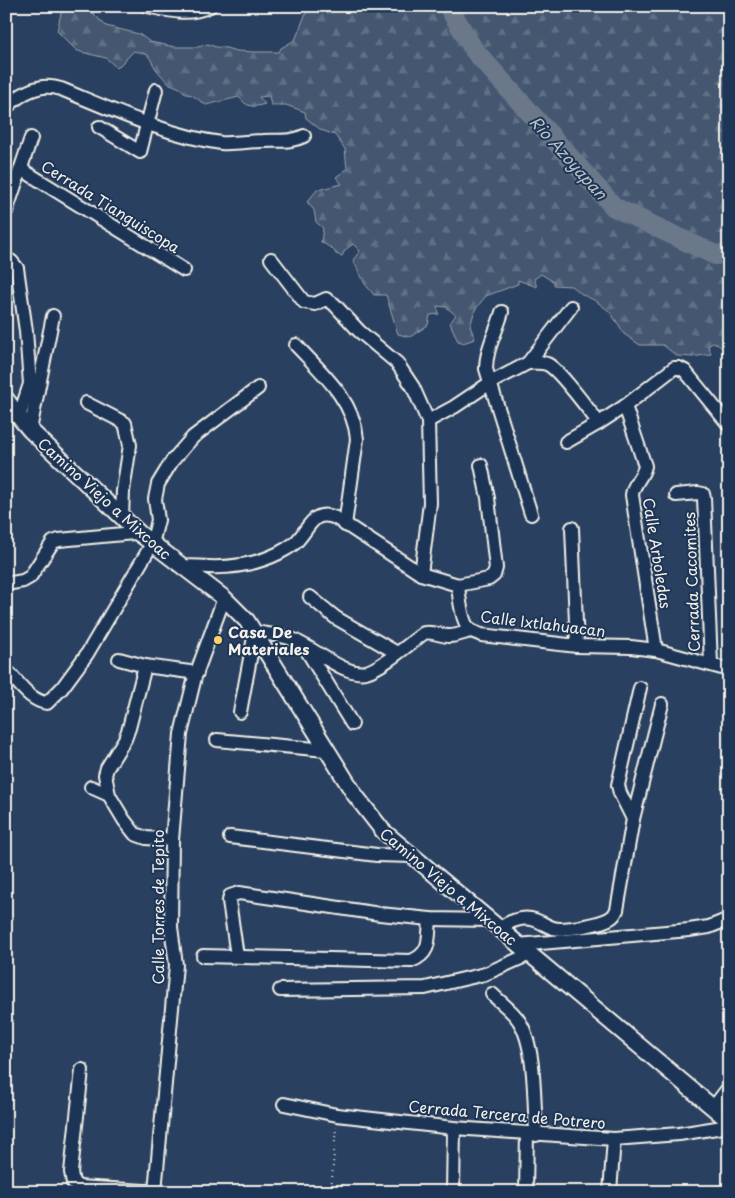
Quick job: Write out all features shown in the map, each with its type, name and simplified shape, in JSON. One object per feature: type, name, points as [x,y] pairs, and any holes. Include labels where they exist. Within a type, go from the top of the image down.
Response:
[{"type":"main road","name":"Camino Viejo a Mixcoac","points":[[6,399],[18,417],[30,430],[146,539],[237,610],[255,632],[355,795],[383,831],[729,1121]]},
{"type":"street","points":[[148,6],[175,12],[198,12],[210,6]]},
{"type":"street","points":[[6,108],[28,92],[46,86],[61,89],[148,123],[194,138],[224,143],[272,140],[284,142],[296,140],[304,136]]},
{"type":"street","points":[[99,127],[140,152],[156,90]]},
{"type":"street","name":"Cerrada Tianguiscopa","points":[[6,212],[31,138]]},
{"type":"street","name":"Cerrada Tianguiscopa","points":[[21,169],[184,270]]},
{"type":"street","points":[[6,258],[17,268],[26,331],[30,384],[18,417]]},
{"type":"street","points":[[271,259],[304,302],[315,304],[326,299],[334,304],[359,331],[397,364],[413,387],[428,421],[430,503],[421,574]]},
{"type":"street","points":[[528,363],[571,306]]},
{"type":"street","points":[[502,312],[486,356],[486,369],[531,514]]},
{"type":"street","points":[[30,430],[53,316]]},
{"type":"street","points":[[296,345],[346,402],[356,428],[357,439],[345,525]]},
{"type":"street","points":[[428,421],[454,407],[490,383],[528,363],[538,362],[549,365],[575,392],[599,424]]},
{"type":"street","points":[[566,442],[599,424],[670,370],[679,368],[685,372],[729,425]]},
{"type":"street","points":[[9,673],[32,698],[40,702],[46,703],[56,695],[87,654],[146,539],[158,520],[155,499],[158,484],[172,461],[193,437],[258,388]]},
{"type":"street","points":[[86,402],[124,423],[128,434],[130,444],[123,491],[122,517]]},
{"type":"street","name":"Calle Arboledas","points":[[625,406],[645,466],[643,474],[633,488],[632,495],[656,650]]},
{"type":"street","points":[[182,567],[190,565],[208,567],[241,566],[254,563],[288,548],[296,542],[315,518],[331,516],[421,574],[458,585],[489,579],[494,575],[496,568],[488,498],[481,465]]},
{"type":"street","name":"Cerrada Cacomites","points":[[676,495],[698,493],[702,494],[704,498],[710,664]]},
{"type":"street","points":[[572,528],[577,646]]},
{"type":"street","points":[[6,584],[23,581],[30,577],[53,542],[58,540],[134,533],[146,539]]},
{"type":"street","name":"Calle Ixtlahuacan","points":[[458,585],[466,625],[470,631],[481,635],[577,646],[631,647],[656,650],[729,670]]},
{"type":"street","points":[[310,597],[336,618],[397,653]]},
{"type":"street","name":"Calle Torres de Tepito","points":[[155,1191],[176,965],[171,927],[172,840],[182,734],[197,672],[224,598]]},
{"type":"street","points":[[240,712],[255,632],[288,638],[343,668],[359,672],[374,669],[424,632],[448,636],[460,635],[470,631]]},
{"type":"street","points":[[302,644],[352,724]]},
{"type":"street","points":[[120,658],[145,666],[197,672]]},
{"type":"street","points":[[145,666],[125,739],[107,768],[105,775],[109,794],[124,820],[135,834],[146,838],[172,840]]},
{"type":"street","points":[[633,819],[618,785],[640,688]]},
{"type":"street","points":[[237,956],[229,907],[230,896],[239,893],[380,914],[494,925],[526,918],[536,920],[553,928],[565,929],[606,920],[614,916],[617,910],[633,819],[662,704]]},
{"type":"street","points":[[217,740],[326,750]]},
{"type":"street","points":[[91,787],[109,794]]},
{"type":"street","points":[[230,837],[377,855],[413,856]]},
{"type":"street","points":[[203,956],[411,961],[420,957],[427,950],[430,919]]},
{"type":"street","points":[[280,990],[425,988],[485,974],[524,949],[709,928],[729,919]]},
{"type":"street","points":[[492,994],[519,1021],[526,1035],[532,1063],[532,1135],[526,1192]]},
{"type":"street","points":[[82,1070],[71,1172],[73,1183],[79,1187],[160,1192]]},
{"type":"street","points":[[714,1108],[729,1087]]},
{"type":"street","name":"Cerrada Tercera de Potrero","points":[[284,1104],[337,1115],[532,1135],[614,1139],[679,1134],[729,1126]]},
{"type":"street","points":[[453,1192],[454,1128]]},
{"type":"street","points":[[610,1192],[614,1139]]},
{"type":"path","points":[[330,1192],[337,1115]]},
{"type":"green space","points":[[68,6],[83,6],[106,26],[139,34],[150,42],[175,47],[198,47],[208,44],[237,51],[279,52],[281,48],[295,40],[306,13],[316,6],[729,6],[729,355],[714,342],[708,346],[711,354],[692,357],[677,356],[663,345],[640,345],[624,334],[609,311],[596,301],[583,295],[571,286],[554,285],[554,282],[541,274],[534,279],[537,287],[518,280],[518,284],[486,296],[475,310],[470,326],[475,339],[463,343],[458,341],[450,323],[456,315],[446,307],[437,306],[439,314],[430,315],[428,325],[410,337],[398,334],[386,295],[374,295],[365,284],[353,260],[360,251],[353,244],[345,250],[342,256],[336,254],[333,249],[321,242],[323,228],[316,222],[314,210],[307,202],[317,190],[342,184],[336,177],[347,169],[345,149],[335,135],[321,130],[306,118],[305,112],[286,105],[271,105],[269,96],[259,97],[265,104],[257,106],[247,105],[239,97],[206,105],[192,95],[186,94],[180,88],[168,83],[156,69],[148,55],[134,51],[117,68],[106,58],[76,50],[57,31],[61,13]]},
{"type":"waterway","name":"Rio Azoyapan","points":[[448,6],[474,50],[614,207],[715,255],[729,254]]},
{"type":"place","name":"Casa De Materiales","points":[[218,640]]}]
